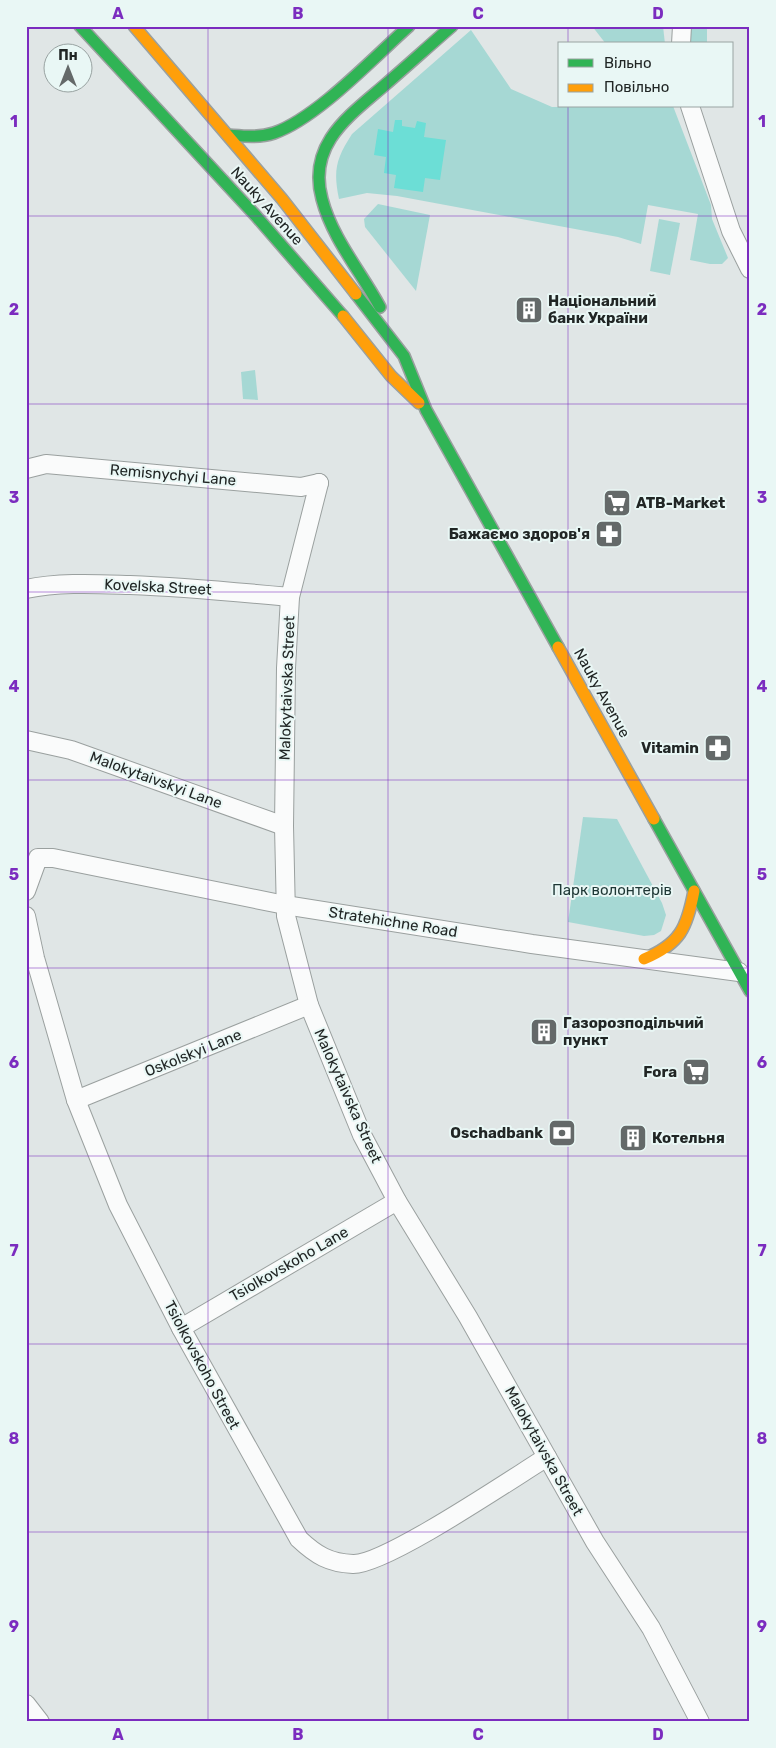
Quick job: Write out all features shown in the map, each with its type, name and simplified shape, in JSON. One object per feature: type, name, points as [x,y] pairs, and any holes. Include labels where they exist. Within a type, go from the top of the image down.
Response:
[{"type":"main road","name":"Nauky Avenue","points":[[80,26],[256,216],[326,295],[390,376],[426,410]]},
{"type":"main road","name":"Nauky Avenue","points":[[134,26],[282,199],[404,356],[426,410],[694,891],[744,972],[750,992]]},
{"type":"main road","points":[[228,135],[251,137],[272,134],[294,125],[315,110],[410,26]]},
{"type":"main road","points":[[404,356],[370,286],[326,214],[318,186],[320,164],[328,143],[339,125],[452,26]]},
{"type":"main road","points":[[644,960],[658,955],[680,938],[689,916],[694,891]]},
{"type":"street","points":[[681,42],[682,26]]},
{"type":"street","points":[[691,108],[731,231],[750,269]]},
{"type":"street","name":"Remisnychyi Lane","points":[[26,469],[46,464],[301,487],[319,483]]},
{"type":"street","name":"Malokytaivska Street","points":[[319,483],[290,597],[286,668],[284,826],[286,905],[289,931],[309,1005],[362,1135],[397,1201],[468,1316],[595,1542],[651,1628],[700,1722]]},
{"type":"street","name":"Kovelska Street","points":[[26,589],[70,584],[117,585],[195,588],[290,597]]},
{"type":"street","name":"Malokytaivskyi Lane","points":[[26,740],[71,750],[284,826]]},
{"type":"street","name":"Stratehichne Road","points":[[26,891],[38,858],[53,858],[286,905],[644,960],[744,972]]},
{"type":"street","name":"Tsiolkovskoho Street","points":[[26,916],[35,958],[76,1100],[118,1205],[181,1328],[299,1539],[316,1555],[334,1561],[355,1564],[373,1560],[391,1552],[547,1457]]},
{"type":"street","name":"Oskolskyi Lane","points":[[76,1100],[309,1005]]},
{"type":"street","name":"Tsiolkovskoho Lane","points":[[181,1328],[397,1201]]},
{"type":"street","points":[[26,1704],[40,1722]]},
{"type":"green space","points":[[592,26],[663,26],[665,42],[604,42]]},
{"type":"green space","points":[[687,26],[707,26],[707,42],[688,42]]},
{"type":"green space","points":[[471,30],[511,89],[552,107],[674,108],[711,205],[712,219],[728,258],[722,264],[690,260],[698,214],[648,205],[641,244],[618,237],[397,196],[367,193],[339,199],[336,180],[337,165],[342,151],[352,134]]},
{"type":"green space","points":[[378,204],[430,215],[416,291],[365,227],[364,219]]},
{"type":"green space","points":[[659,219],[680,223],[670,275],[650,271]]},
{"type":"green space","points":[[255,370],[258,400],[243,399],[241,372]]},
{"type":"green space","name":"Парк волонтерів","points":[[583,817],[617,819],[662,903],[666,915],[661,931],[654,935],[644,936],[568,922]]},
{"type":"water","points":[[395,120],[402,120],[402,126],[415,128],[417,121],[426,123],[424,137],[446,140],[440,180],[425,178],[423,192],[394,188],[396,175],[384,173],[386,157],[374,155],[378,129],[393,132]]},
{"type":"traffic: fast","points":[[80,26],[256,216],[343,316]]},
{"type":"traffic: fast","points":[[228,135],[263,136],[291,125],[344,86],[409,26]]},
{"type":"traffic: fast","points":[[380,307],[340,241],[327,213],[322,199],[319,180],[320,162],[334,133],[346,120],[452,26]]},
{"type":"traffic: fast","points":[[356,294],[404,356],[426,410],[558,647]]},
{"type":"traffic: fast","points":[[654,819],[750,991]]},
{"type":"traffic: slow","points":[[134,26],[282,199],[356,294]]},
{"type":"traffic: slow","points":[[343,316],[391,376],[419,403]]},
{"type":"traffic: slow","points":[[558,647],[654,819]]},
{"type":"traffic: slow","points":[[644,959],[666,947],[680,933],[685,925],[694,891]]},
{"type":"place","name":"Національний банк України","points":[[529,310]]},
{"type":"place","name":"ATB-Market","points":[[617,503]]},
{"type":"place","name":"Бажаємо здоров'я","points":[[609,534]]},
{"type":"place","name":"Vitamin","points":[[718,748]]},
{"type":"place","name":"Газорозподільчий пункт","points":[[544,1032]]},
{"type":"place","name":"Fora","points":[[696,1072]]},
{"type":"place","name":"Oschadbank","points":[[562,1133]]},
{"type":"place","name":"Котельня","points":[[633,1138]]}]
